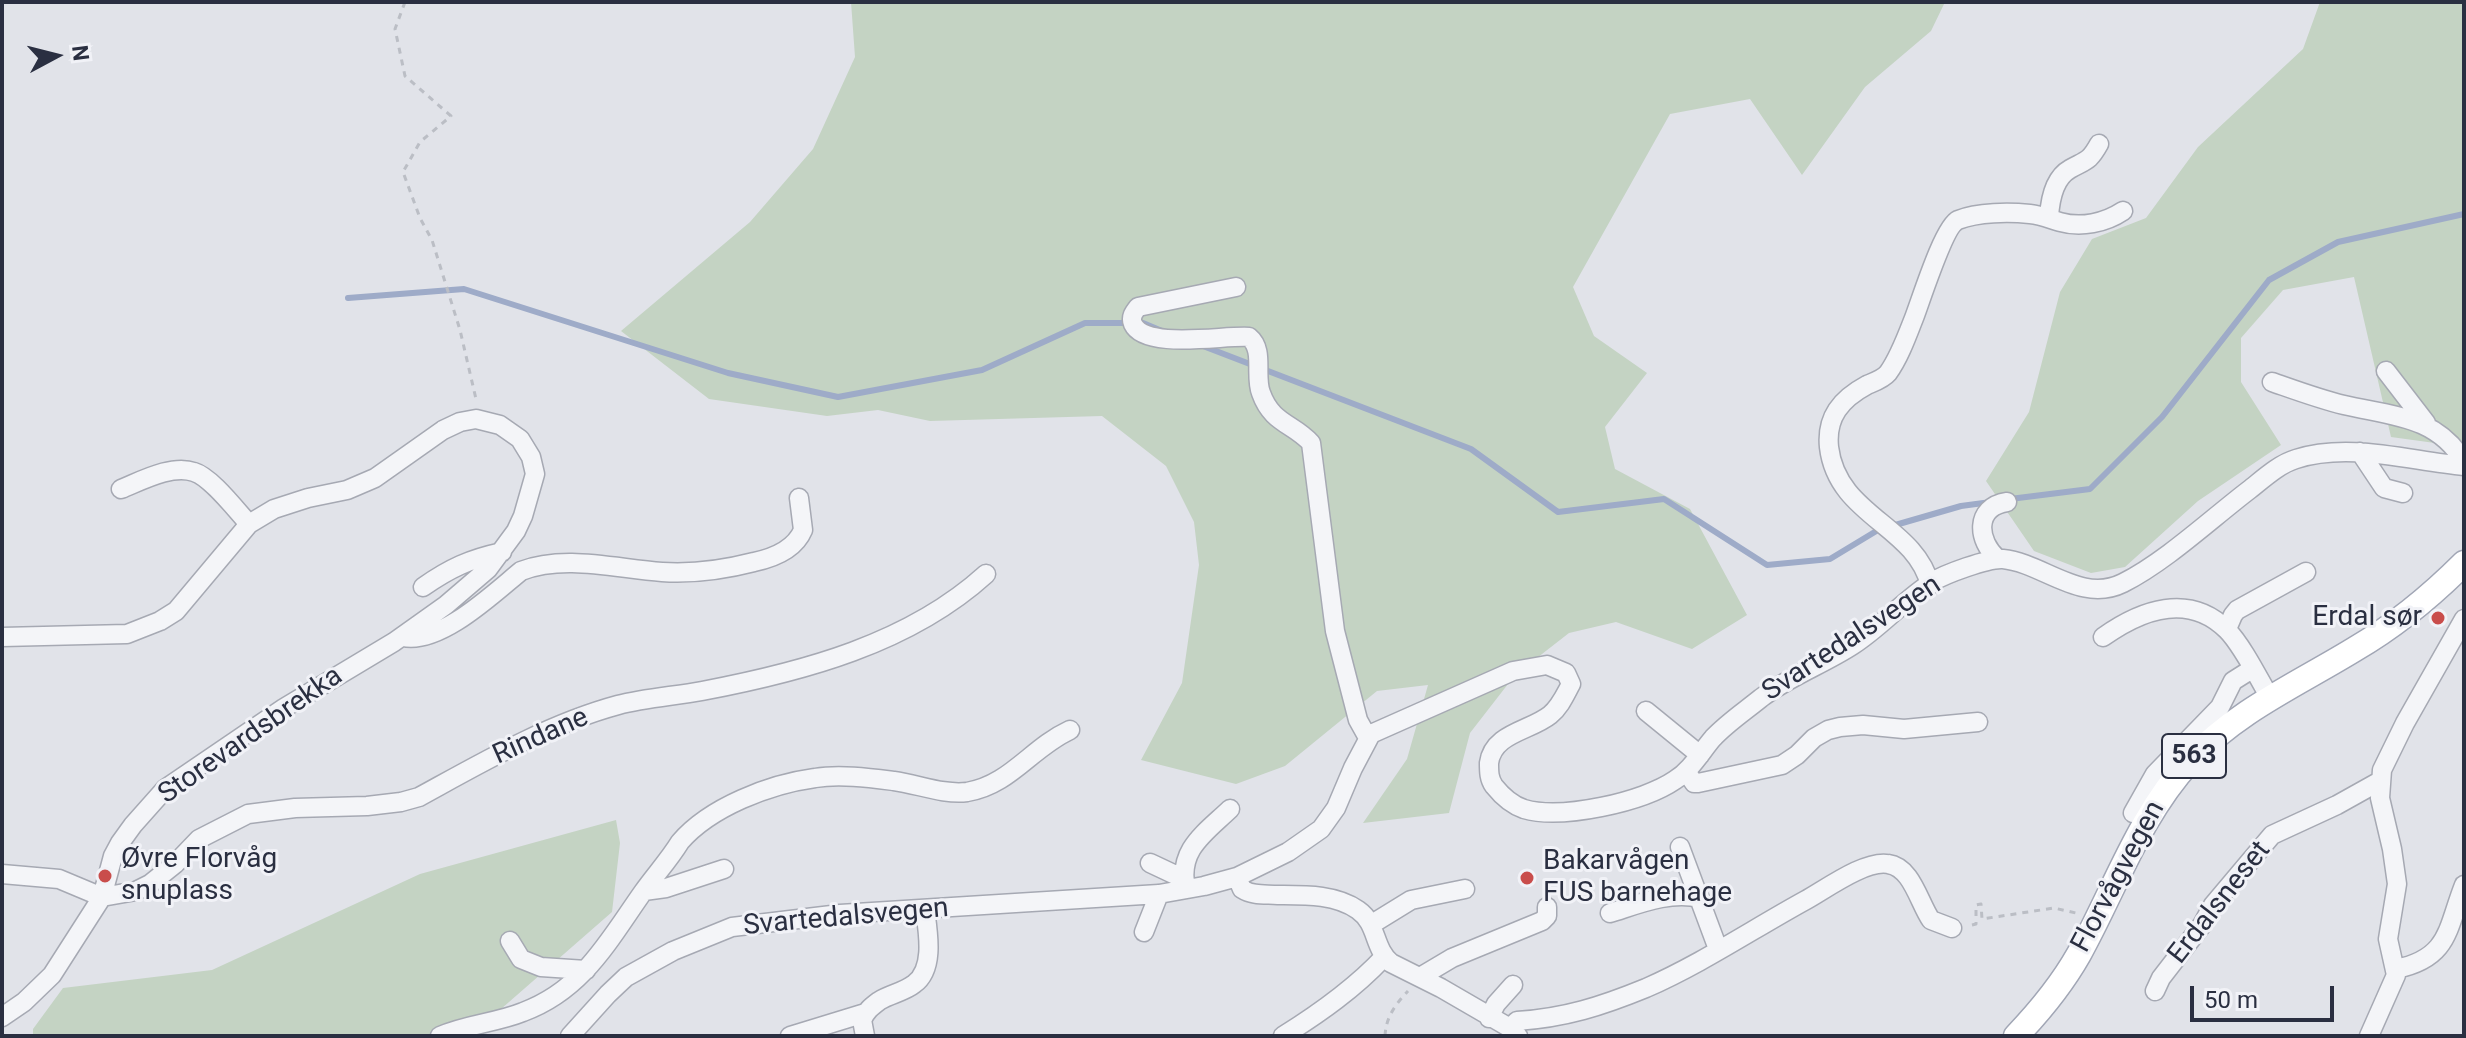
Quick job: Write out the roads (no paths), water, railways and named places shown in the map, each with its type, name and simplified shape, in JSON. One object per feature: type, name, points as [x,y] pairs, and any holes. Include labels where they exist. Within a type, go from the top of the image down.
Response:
[{"type":"main road","name":"Florvågvegen","points":[[2016,1036],[2044,1004],[2078,956],[2164,792],[2201,749],[2233,722],[2270,698],[2396,623],[2464,563]]},
{"type":"street","points":[[2049,217],[2055,184],[2067,170],[2081,165],[2092,156],[2099,144]]},
{"type":"street","points":[[1930,585],[1919,558],[1854,502],[1835,471],[1829,446],[1830,421],[1838,407],[1850,397],[1886,375],[1910,329],[1944,238],[1953,223],[1969,217],[2030,214],[2069,224],[2088,224],[2110,220],[2123,211]]},
{"type":"street","points":[[1236,287],[1138,307],[1132,322],[1147,336],[1249,337],[1257,346],[1261,395],[1275,416],[1311,443],[1335,631],[1358,720],[1368,738]]},
{"type":"street","points":[[2386,371],[2464,464]]},
{"type":"street","points":[[2272,382],[2341,404],[2405,417],[2431,428]]},
{"type":"street","name":"Storevardsbrekka","points":[[2,1017],[24,1002],[52,975],[102,897],[113,856],[120,843],[165,789],[284,708],[446,605],[488,569],[516,531],[523,516],[535,474],[534,467],[520,439],[500,425],[476,419],[460,422],[443,430],[375,478],[347,490],[274,509],[249,524]]},
{"type":"street","points":[[2007,502],[1988,510],[1983,523],[1985,545],[1998,559],[2015,562],[2069,583],[2104,588],[2120,585],[2172,551],[2285,463],[2309,455],[2360,452],[2464,464]]},
{"type":"street","points":[[2360,452],[2384,488],[2403,493]]},
{"type":"street","points":[[2,637],[127,634],[160,621],[176,611],[249,524],[204,477],[194,472],[170,472],[121,489]]},
{"type":"street","name":"Storevardsbrekka","points":[[400,636],[420,636],[447,626],[529,568],[562,564],[627,566],[682,573],[731,568],[770,558],[802,534],[799,498]]},
{"type":"street","points":[[423,587],[450,568],[477,557],[502,552]]},
{"type":"street","name":"Svartedalsvegen","points":[[570,1036],[608,994],[633,973],[690,943],[732,927],[840,914],[1159,894],[1185,884],[1237,877],[1288,852],[1328,823],[1371,734],[1503,674],[1547,665],[1566,673],[1571,684],[1561,703],[1541,721],[1503,739],[1491,753],[1489,769],[1492,783],[1511,802],[1537,811],[1561,812],[1601,807],[1650,793],[1677,780],[1716,735],[1798,673],[1853,645],[1930,585],[1952,574],[1998,559]]},
{"type":"street","points":[[2227,629],[2237,610],[2306,572]]},
{"type":"street","name":"Rindane","points":[[102,897],[136,891],[150,884],[199,839],[248,814],[295,808],[367,806],[419,797],[539,735],[620,705],[770,677],[852,652],[945,607],[986,574]]},
{"type":"street","points":[[2103,637],[2150,611],[2179,608],[2201,613],[2227,629],[2270,698]]},
{"type":"street","points":[[2369,1036],[2393,984],[2396,969],[2388,939],[2396,899],[2396,870],[2380,798],[2380,781],[2388,756],[2405,723],[2459,642],[2464,619]]},
{"type":"street","points":[[2133,813],[2155,774],[2220,707],[2233,681],[2252,669]]},
{"type":"street","points":[[1646,711],[1700,755]]},
{"type":"street","points":[[1686,771],[1694,783],[1698,783],[1782,765],[1814,738],[1840,727],[1863,725],[1904,729],[1978,722]]},
{"type":"street","points":[[440,1036],[475,1023],[524,1012],[542,1003],[586,970],[609,945],[688,832],[717,811],[744,799],[817,777],[893,781],[964,792],[1001,780],[1052,738],[1070,730]]},
{"type":"street","name":"Erdalsneset","points":[[2155,991],[2213,905],[2272,835],[2380,781]]},
{"type":"street","points":[[1185,884],[1184,864],[1194,843],[1230,809]]},
{"type":"street","points":[[1680,847],[1718,949]]},
{"type":"street","points":[[1150,863],[1185,884]]},
{"type":"street","points":[[1237,877],[1242,889],[1248,893],[1320,897],[1336,900],[1361,912],[1372,924],[1384,957],[1514,1032],[1517,1021],[1564,1016],[1594,1008],[1646,987],[1873,865],[1890,864],[1905,872],[1931,920],[1952,928]]},
{"type":"street","points":[[644,891],[666,888],[724,869]]},
{"type":"street","points":[[2,874],[59,879],[102,897]]},
{"type":"street","points":[[2396,969],[2421,962],[2436,951],[2447,936],[2464,885]]},
{"type":"street","points":[[1372,924],[1411,900],[1465,889]]},
{"type":"street","points":[[1144,932],[1159,894]]},
{"type":"street","points":[[1610,913],[1658,898],[1683,894],[1700,898]]},
{"type":"street","points":[[1420,977],[1452,958],[1542,921],[1547,916],[1547,907]]},
{"type":"street","points":[[865,1036],[862,1020],[870,1007],[908,988],[922,977],[928,953],[925,910]]},
{"type":"street","points":[[510,941],[521,959],[541,967],[586,970]]},
{"type":"street","points":[[1283,1036],[1331,1005],[1384,957]]},
{"type":"street","points":[[1489,1018],[1496,1004],[1513,985]]},
{"type":"street","points":[[790,1036],[865,1013]]},
{"type":"waterway","points":[[2010,499],[2090,489],[2162,417],[2269,280],[2338,242],[2464,214]]},
{"type":"waterway","points":[[348,298],[464,289],[728,373],[838,397],[982,370],[1085,323],[1143,323],[1162,331]]},
{"type":"waterway","points":[[1203,346],[1471,449],[1558,512],[1664,499],[1767,565],[1830,559],[1878,530],[1961,506],[1991,502]]},
{"type":"place","name":"Erdal sør","points":[[2438,618]]},
{"type":"place","name":"Øvre Florvåg snuplass","points":[[105,876]]},
{"type":"place","name":"Bakarvågen FUS barnehage","points":[[1527,878]]}]
